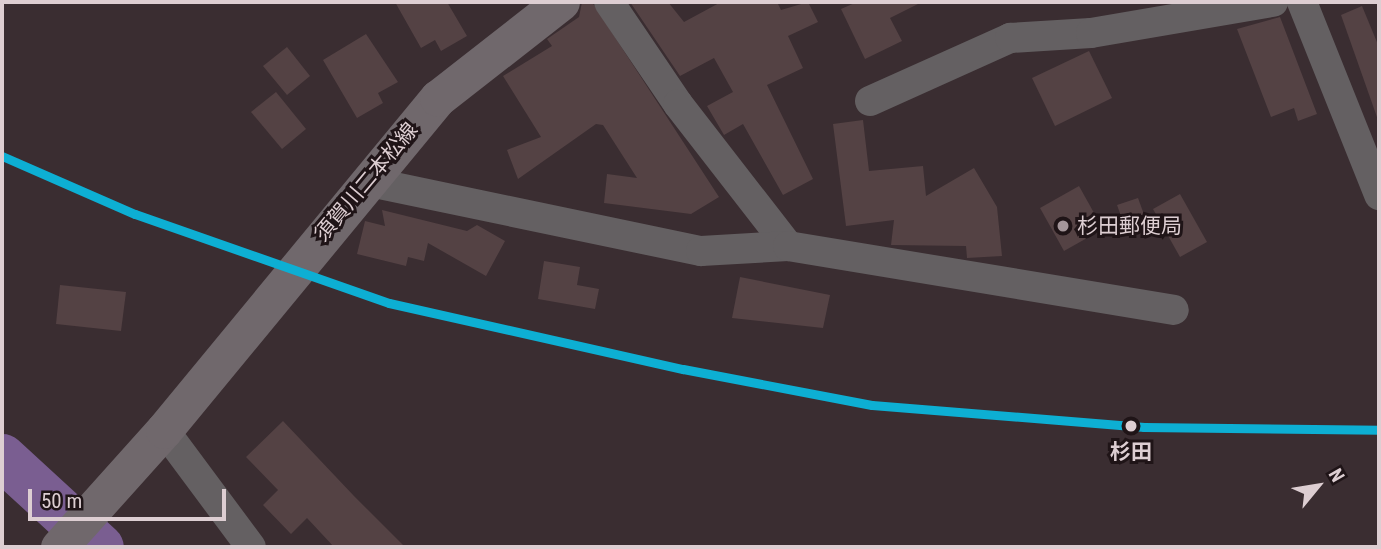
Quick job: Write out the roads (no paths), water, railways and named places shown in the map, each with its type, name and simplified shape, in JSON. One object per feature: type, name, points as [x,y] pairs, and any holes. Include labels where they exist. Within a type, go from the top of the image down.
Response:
[{"type":"main road","name":"須賀川二本松線","points":[[59,547],[159,436],[370,182],[472,65],[561,2]]},
{"type":"street","points":[[609,2],[678,104],[788,246]]},
{"type":"street","points":[[870,101],[1010,38],[1091,33],[1273,2]]},
{"type":"street","points":[[1302,2],[1379,195]]},
{"type":"street","points":[[370,182],[701,251],[788,246],[1174,310]]},
{"type":"street","points":[[159,436],[251,547]]},
{"type":"waterway","points":[[2,457],[100,547]]},
{"type":"place","name":"杉田郵便局","points":[[1063,226]]},
{"type":"place","name":"杉田","points":[[1131,426]]}]
